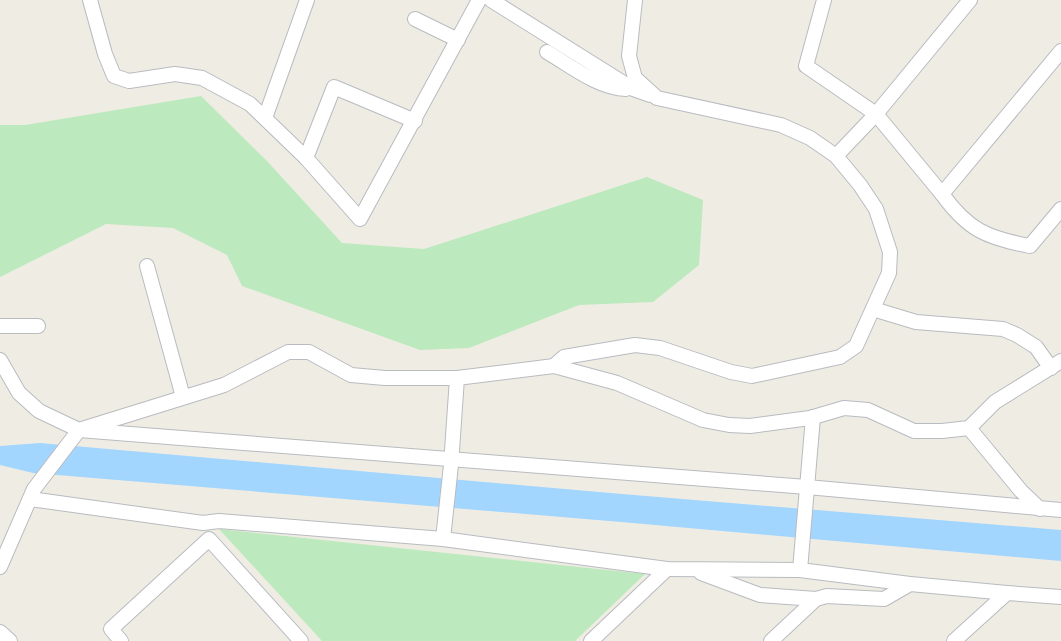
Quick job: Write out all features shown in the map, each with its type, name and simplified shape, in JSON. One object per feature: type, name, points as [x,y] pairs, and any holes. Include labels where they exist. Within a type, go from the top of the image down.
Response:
[{"type":"street","points":[[90,0],[90,7],[105,54],[114,76],[129,81],[175,74],[202,78],[250,104],[306,158],[360,219],[479,0]]},
{"type":"street","points":[[265,118],[307,0]]},
{"type":"street","points":[[491,0],[632,89],[657,98],[781,125],[810,138],[836,156],[860,185],[876,209],[890,252],[889,273],[856,346],[840,357],[752,376],[731,372],[660,348],[635,345],[564,357],[554,366]]},
{"type":"street","points":[[635,0],[629,56],[635,78],[657,98]]},
{"type":"street","points":[[824,0],[806,66],[876,114],[942,194],[956,214],[975,228],[1000,241],[1030,246],[1061,209]]},
{"type":"street","points":[[836,156],[876,114],[970,0]]},
{"type":"street","points":[[415,19],[458,40]]},
{"type":"street","points":[[942,194],[1061,51]]},
{"type":"street","points":[[547,52],[603,83],[615,88],[632,89]]},
{"type":"street","points":[[306,158],[334,87],[414,121]]},
{"type":"street","points":[[147,266],[183,397]]},
{"type":"street","points":[[0,567],[32,494],[75,434],[183,397],[224,385],[288,352],[309,352],[351,375],[385,378],[457,378],[554,366],[617,383],[703,420],[729,425],[750,426],[813,417],[844,408],[868,410],[914,431],[942,431],[969,428],[995,402],[1056,364],[1036,347],[1017,335],[1003,329],[916,322],[873,309]]},
{"type":"street","points":[[0,326],[38,326]]},
{"type":"street","points":[[0,360],[19,393],[39,411],[75,434],[1061,510]]},
{"type":"street","points":[[443,539],[451,462],[457,378]]},
{"type":"street","points":[[800,570],[813,417]]},
{"type":"street","points":[[969,428],[1021,491],[1040,509]]},
{"type":"street","points":[[32,494],[202,523],[220,521],[443,539],[667,569],[800,570],[910,584],[1061,597]]},
{"type":"street","points":[[202,523],[209,539],[301,641]]},
{"type":"street","points":[[121,641],[111,630],[209,539]]},
{"type":"street","points":[[591,641],[667,569]]},
{"type":"street","points":[[692,570],[760,595],[816,599],[827,596],[884,599],[910,584]]},
{"type":"street","points":[[954,641],[1007,593]]},
{"type":"street","points":[[771,641],[816,599]]},
{"type":"street","points":[[0,632],[10,641]]},
{"type":"green space","points":[[201,96],[267,161],[342,243],[424,249],[647,177],[703,200],[699,265],[653,302],[579,305],[469,348],[420,350],[242,286],[227,255],[173,228],[106,224],[0,277],[0,125],[25,125]]},
{"type":"green space","points":[[219,529],[645,574],[575,641],[322,641]]},
{"type":"water","points":[[40,443],[622,494],[1061,530],[1061,561],[621,522],[33,473],[0,465],[0,446]]}]
